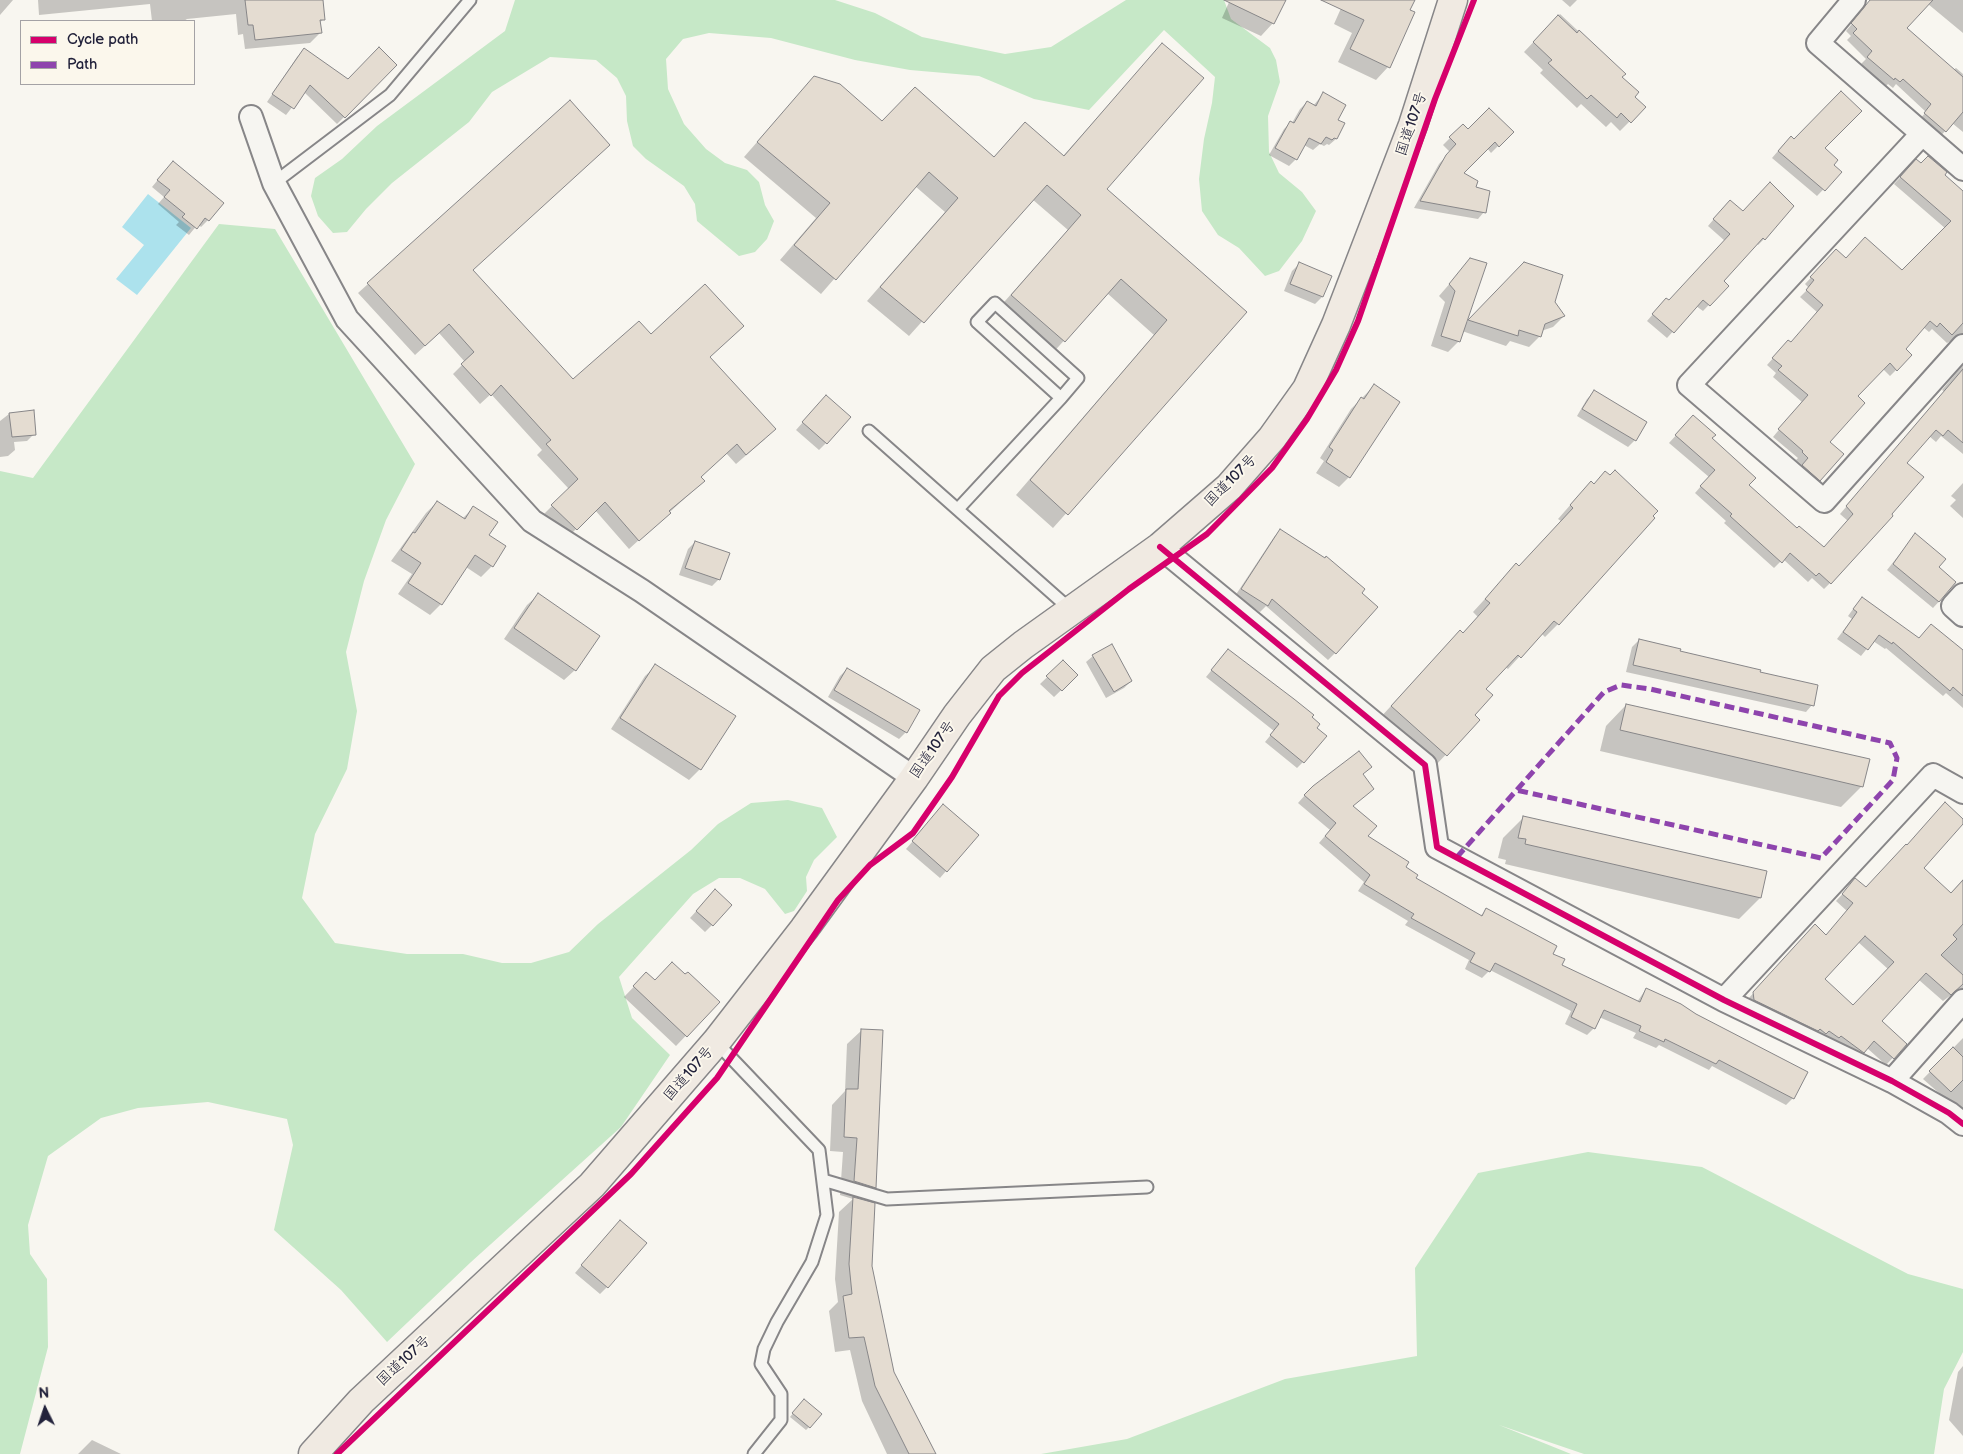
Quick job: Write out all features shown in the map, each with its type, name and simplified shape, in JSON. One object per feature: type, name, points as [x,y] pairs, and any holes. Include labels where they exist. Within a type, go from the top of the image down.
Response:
[{"type":"highway","name":"国道107号","points":[[312,1454],[361,1401],[592,1185],[716,1042],[804,930],[957,715],[993,669],[1023,645],[1160,547],[1229,487],[1272,438],[1307,389],[1336,325],[1413,125],[1453,0]]},
{"type":"street","points":[[1854,0],[1818,43],[1963,169]]},
{"type":"street","points":[[251,117],[274,183],[347,319],[532,521],[642,592],[914,778]]},
{"type":"street","points":[[1922,134],[1689,385],[1824,501],[1963,346]]},
{"type":"street","points":[[1160,547],[1425,766],[1437,847],[1724,1000],[1892,1081],[1949,1112],[1963,1124]]},
{"type":"street","points":[[1963,595],[1953,606],[1963,614]]},
{"type":"street","points":[[1724,1000],[1934,775],[1963,792]]},
{"type":"street","points":[[1892,1081],[1963,1001]]},
{"type":"lane","points":[[274,183],[390,95],[470,0]]},
{"type":"lane","points":[[958,509],[1061,398],[1078,378],[995,303],[977,322],[1061,398]]},
{"type":"lane","points":[[869,431],[1072,611]]},
{"type":"lane","points":[[716,1042],[819,1150],[827,1215],[812,1262],[777,1322],[764,1349],[761,1364],[781,1394],[781,1420],[754,1454]]},
{"type":"lane","points":[[823,1180],[887,1199],[1147,1186]]},
{"type":"green space","points":[[515,0],[835,0],[875,13],[922,37],[1005,54],[1051,47],[1126,0],[1224,0],[1231,19],[1270,48],[1276,60],[1280,82],[1268,116],[1269,152],[1279,173],[1302,192],[1316,211],[1302,241],[1279,271],[1265,276],[1239,248],[1218,235],[1202,211],[1199,179],[1215,77],[1164,30],[1089,110],[1034,99],[979,76],[910,70],[855,60],[771,38],[709,33],[683,39],[666,59],[668,89],[684,124],[706,149],[725,163],[747,170],[759,182],[765,205],[774,221],[767,239],[755,252],[739,256],[697,221],[695,204],[684,186],[646,159],[633,146],[627,121],[626,96],[617,78],[596,60],[550,57],[492,92],[469,122],[392,183],[366,209],[347,232],[333,233],[318,216],[311,196],[315,178],[342,159],[377,126],[505,31]]},
{"type":"green space","points":[[219,224],[275,229],[415,464],[386,520],[364,581],[346,652],[357,711],[347,769],[315,834],[302,898],[335,943],[407,954],[463,954],[502,963],[531,963],[569,952],[598,924],[691,850],[718,824],[751,803],[788,800],[822,808],[837,837],[814,860],[806,877],[807,891],[794,911],[785,914],[765,889],[740,878],[719,878],[693,894],[619,977],[632,1018],[670,1055],[621,1127],[471,1262],[387,1342],[341,1290],[274,1230],[293,1145],[287,1119],[208,1102],[138,1108],[101,1118],[48,1156],[28,1225],[30,1254],[47,1279],[48,1347],[20,1454],[0,1454],[0,471],[33,478]]},
{"type":"green space","points":[[1588,1152],[1702,1167],[1908,1274],[1963,1289],[1963,1352],[1944,1389],[1934,1454],[1584,1454],[1499,1425],[1571,1454],[1041,1454],[1127,1439],[1285,1379],[1417,1356],[1415,1268],[1478,1173]]},
{"type":"water","points":[[148,194],[191,228],[137,295],[116,279],[144,245],[122,227]]},
{"type":"building","points":[[245,0],[323,0],[325,20],[320,20],[322,33],[255,40],[253,25],[248,25]]},
{"type":"building","points":[[1224,0],[1286,0],[1274,24]]},
{"type":"building","points":[[1321,0],[1415,0],[1410,10],[1415,12],[1390,68],[1350,49],[1364,20]]},
{"type":"building","points":[[1870,0],[1933,0],[1907,28],[1963,77],[1963,112],[1946,132],[1924,113],[1931,104],[1903,79],[1900,82],[1895,78],[1894,80],[1867,57],[1872,51],[1853,33],[1857,29],[1851,23]]},
{"type":"building","points":[[1558,15],[1577,33],[1579,30],[1626,74],[1622,77],[1639,92],[1635,97],[1646,107],[1631,123],[1621,113],[1617,118],[1591,95],[1587,99],[1548,63],[1552,60],[1533,42]]},
{"type":"building","points":[[1162,43],[1204,78],[1107,189],[1247,312],[1068,515],[1030,480],[1167,320],[1121,279],[1065,342],[1011,295],[1081,215],[1047,185],[924,323],[880,287],[958,198],[929,172],[836,280],[794,245],[830,203],[757,142],[814,76],[840,84],[882,121],[915,87],[994,157],[1025,122],[1064,156]]},
{"type":"building","points":[[379,47],[397,65],[345,118],[310,85],[294,109],[272,94],[304,48],[348,79]]},
{"type":"building","points":[[1841,91],[1862,111],[1825,148],[1838,160],[1834,165],[1842,172],[1825,191],[1778,151],[1791,136],[1794,139]]},
{"type":"building","points":[[1323,92],[1346,105],[1338,120],[1345,123],[1337,139],[1334,138],[1332,140],[1326,137],[1321,144],[1309,138],[1297,160],[1275,148],[1290,121],[1294,123],[1307,101],[1316,106]]},
{"type":"building","points":[[570,100],[610,145],[473,270],[573,379],[639,321],[651,334],[705,284],[744,326],[710,357],[776,429],[746,455],[737,444],[701,477],[705,481],[669,511],[671,513],[639,541],[605,502],[577,530],[551,505],[578,479],[546,444],[551,440],[501,385],[491,396],[461,364],[474,352],[449,324],[425,346],[367,283]]},
{"type":"building","points":[[1489,108],[1514,132],[1499,147],[1495,142],[1464,173],[1478,181],[1476,187],[1490,191],[1486,213],[1420,201],[1446,155],[1456,144],[1449,137],[1463,124],[1468,129]]},
{"type":"building","points":[[1928,156],[1947,172],[1945,175],[1963,191],[1963,323],[1952,335],[1940,323],[1937,327],[1930,321],[1906,349],[1912,355],[1897,371],[1890,363],[1858,396],[1865,403],[1830,442],[1844,454],[1820,481],[1802,465],[1808,458],[1803,451],[1778,429],[1808,395],[1778,370],[1782,366],[1772,358],[1788,340],[1791,342],[1823,305],[1806,290],[1814,280],[1810,277],[1836,249],[1846,258],[1865,237],[1902,270],[1951,221],[1900,177],[1916,159],[1921,163]]},
{"type":"building","points":[[173,161],[224,203],[209,221],[205,218],[197,229],[182,217],[185,214],[164,197],[170,190],[157,180]]},
{"type":"building","points":[[1770,182],[1794,206],[1765,240],[1763,238],[1724,281],[1729,286],[1710,306],[1703,300],[1674,333],[1652,314],[1666,298],[1669,300],[1730,234],[1713,219],[1730,200],[1743,211]]},
{"type":"building","points":[[1470,258],[1487,263],[1460,342],[1441,336],[1455,291],[1449,284]]},
{"type":"building","points":[[1299,262],[1332,276],[1323,297],[1290,284]]},
{"type":"building","points":[[1524,262],[1563,275],[1555,302],[1565,316],[1545,324],[1541,337],[1519,330],[1518,336],[1468,320]]},
{"type":"building","points":[[1963,369],[1963,443],[1948,430],[1943,436],[1936,430],[1907,463],[1924,477],[1892,514],[1893,516],[1831,584],[1819,573],[1816,576],[1790,553],[1782,563],[1730,516],[1732,514],[1700,486],[1715,470],[1675,435],[1693,415],[1716,435],[1712,438],[1756,478],[1749,485],[1797,528],[1799,526],[1824,547],[1853,514],[1846,506]]},
{"type":"building","points":[[1374,384],[1400,402],[1350,478],[1326,462],[1333,450],[1329,447],[1361,397],[1364,399]]},
{"type":"building","points":[[1594,390],[1647,422],[1636,441],[1582,409]]},
{"type":"building","points":[[826,395],[851,417],[827,444],[802,422]]},
{"type":"building","points":[[34,410],[36,435],[12,437],[9,413]]},
{"type":"building","points":[[1615,470],[1658,511],[1653,516],[1655,518],[1559,625],[1554,621],[1521,658],[1518,655],[1486,689],[1493,695],[1475,715],[1480,720],[1447,756],[1391,706],[1460,630],[1463,633],[1490,603],[1485,599],[1516,563],[1519,566],[1573,508],[1570,505],[1591,481],[1594,484],[1605,471],[1610,475]]},
{"type":"building","points":[[437,501],[465,519],[473,506],[498,522],[489,535],[506,546],[493,567],[475,555],[442,605],[408,583],[421,563],[401,550]]},
{"type":"building","points":[[1280,529],[1325,558],[1326,556],[1365,589],[1362,593],[1378,607],[1336,654],[1272,599],[1268,606],[1241,589]]},
{"type":"building","points":[[1915,533],[1946,559],[1939,567],[1956,582],[1939,602],[1893,564]]},
{"type":"building","points":[[695,541],[730,553],[720,580],[685,568]]},
{"type":"building","points":[[538,593],[600,636],[576,671],[514,628]]},
{"type":"building","points":[[1862,597],[1919,638],[1931,624],[1963,650],[1963,696],[1953,687],[1950,691],[1893,642],[1892,644],[1879,635],[1868,650],[1843,632],[1857,612],[1853,609]]},
{"type":"building","points":[[1639,639],[1681,649],[1680,651],[1761,670],[1760,672],[1818,685],[1814,706],[1633,665]]},
{"type":"building","points":[[1112,644],[1132,681],[1114,692],[1092,655]]},
{"type":"building","points":[[1228,649],[1314,715],[1312,717],[1320,724],[1317,728],[1327,736],[1304,763],[1270,735],[1279,724],[1211,670]]},
{"type":"building","points":[[1063,660],[1078,675],[1062,691],[1046,676]]},
{"type":"building","points":[[655,664],[736,716],[701,770],[620,718]]},
{"type":"building","points":[[847,668],[920,710],[907,733],[834,690]]},
{"type":"building","points":[[1626,704],[1870,759],[1863,787],[1620,730]]},
{"type":"building","points":[[1359,751],[1372,767],[1363,774],[1374,789],[1353,806],[1377,826],[1368,836],[1409,862],[1406,867],[1418,875],[1416,878],[1482,916],[1486,908],[1557,946],[1553,954],[1565,959],[1562,965],[1640,1002],[1646,988],[1681,1004],[1696,1014],[1808,1072],[1794,1099],[1719,1060],[1716,1064],[1665,1039],[1664,1042],[1639,1031],[1641,1026],[1604,1010],[1595,1029],[1571,1017],[1577,1004],[1495,963],[1490,972],[1470,962],[1475,953],[1411,918],[1414,914],[1364,884],[1370,875],[1325,836],[1336,823],[1304,795]]},
{"type":"building","points":[[1945,802],[1963,819],[1963,824],[1924,868],[1951,893],[1963,880],[1963,924],[1953,935],[1957,939],[1941,955],[1963,975],[1963,984],[1951,995],[1926,973],[1882,1021],[1907,1044],[1894,1059],[1874,1041],[1864,1053],[1841,1036],[1839,1038],[1829,1031],[1826,1034],[1820,1029],[1818,1031],[1754,1000],[1753,992],[1815,924],[1826,935],[1853,903],[1842,894],[1855,878],[1866,887]],"holes":[[[1865,936],[1894,962],[1853,1005],[1825,979]]]},
{"type":"building","points":[[943,804],[979,835],[947,872],[912,841]]},
{"type":"building","points":[[1523,816],[1767,871],[1761,898],[1525,844],[1526,839],[1518,838]]},
{"type":"building","points":[[715,889],[732,905],[713,926],[696,911]]},
{"type":"building","points":[[672,962],[685,974],[688,972],[720,1002],[687,1037],[633,986],[646,972],[655,980]]},
{"type":"building","points":[[861,1029],[883,1030],[876,1188],[854,1181],[857,1138],[844,1137],[846,1089],[858,1089]]},
{"type":"building","points":[[1953,1047],[1963,1057],[1963,1080],[1951,1092],[1929,1071]]},
{"type":"building","points":[[853,1197],[875,1203],[872,1266],[894,1372],[936,1454],[909,1454],[875,1386],[864,1337],[849,1338],[843,1296],[852,1294],[849,1264]]},
{"type":"building","points":[[620,1220],[647,1243],[608,1288],[581,1265]]},
{"type":"building","points":[[804,1399],[822,1414],[810,1428],[792,1413]]},
{"type":"marked path","points":[[1457,857],[1604,692],[1621,685],[1650,689],[1890,743],[1897,758],[1893,780],[1821,858],[1516,790]]},
{"type":"cycle path","points":[[337,1454],[631,1174],[717,1078],[838,900],[870,865],[913,833],[952,777],[999,696],[1022,673],[1129,589],[1207,534],[1272,468],[1307,419],[1336,370],[1358,321],[1435,99],[1474,0]]},
{"type":"cycle path","points":[[1160,547],[1425,765],[1437,847],[1724,1000],[1892,1081],[1949,1113],[1963,1124]]}]
